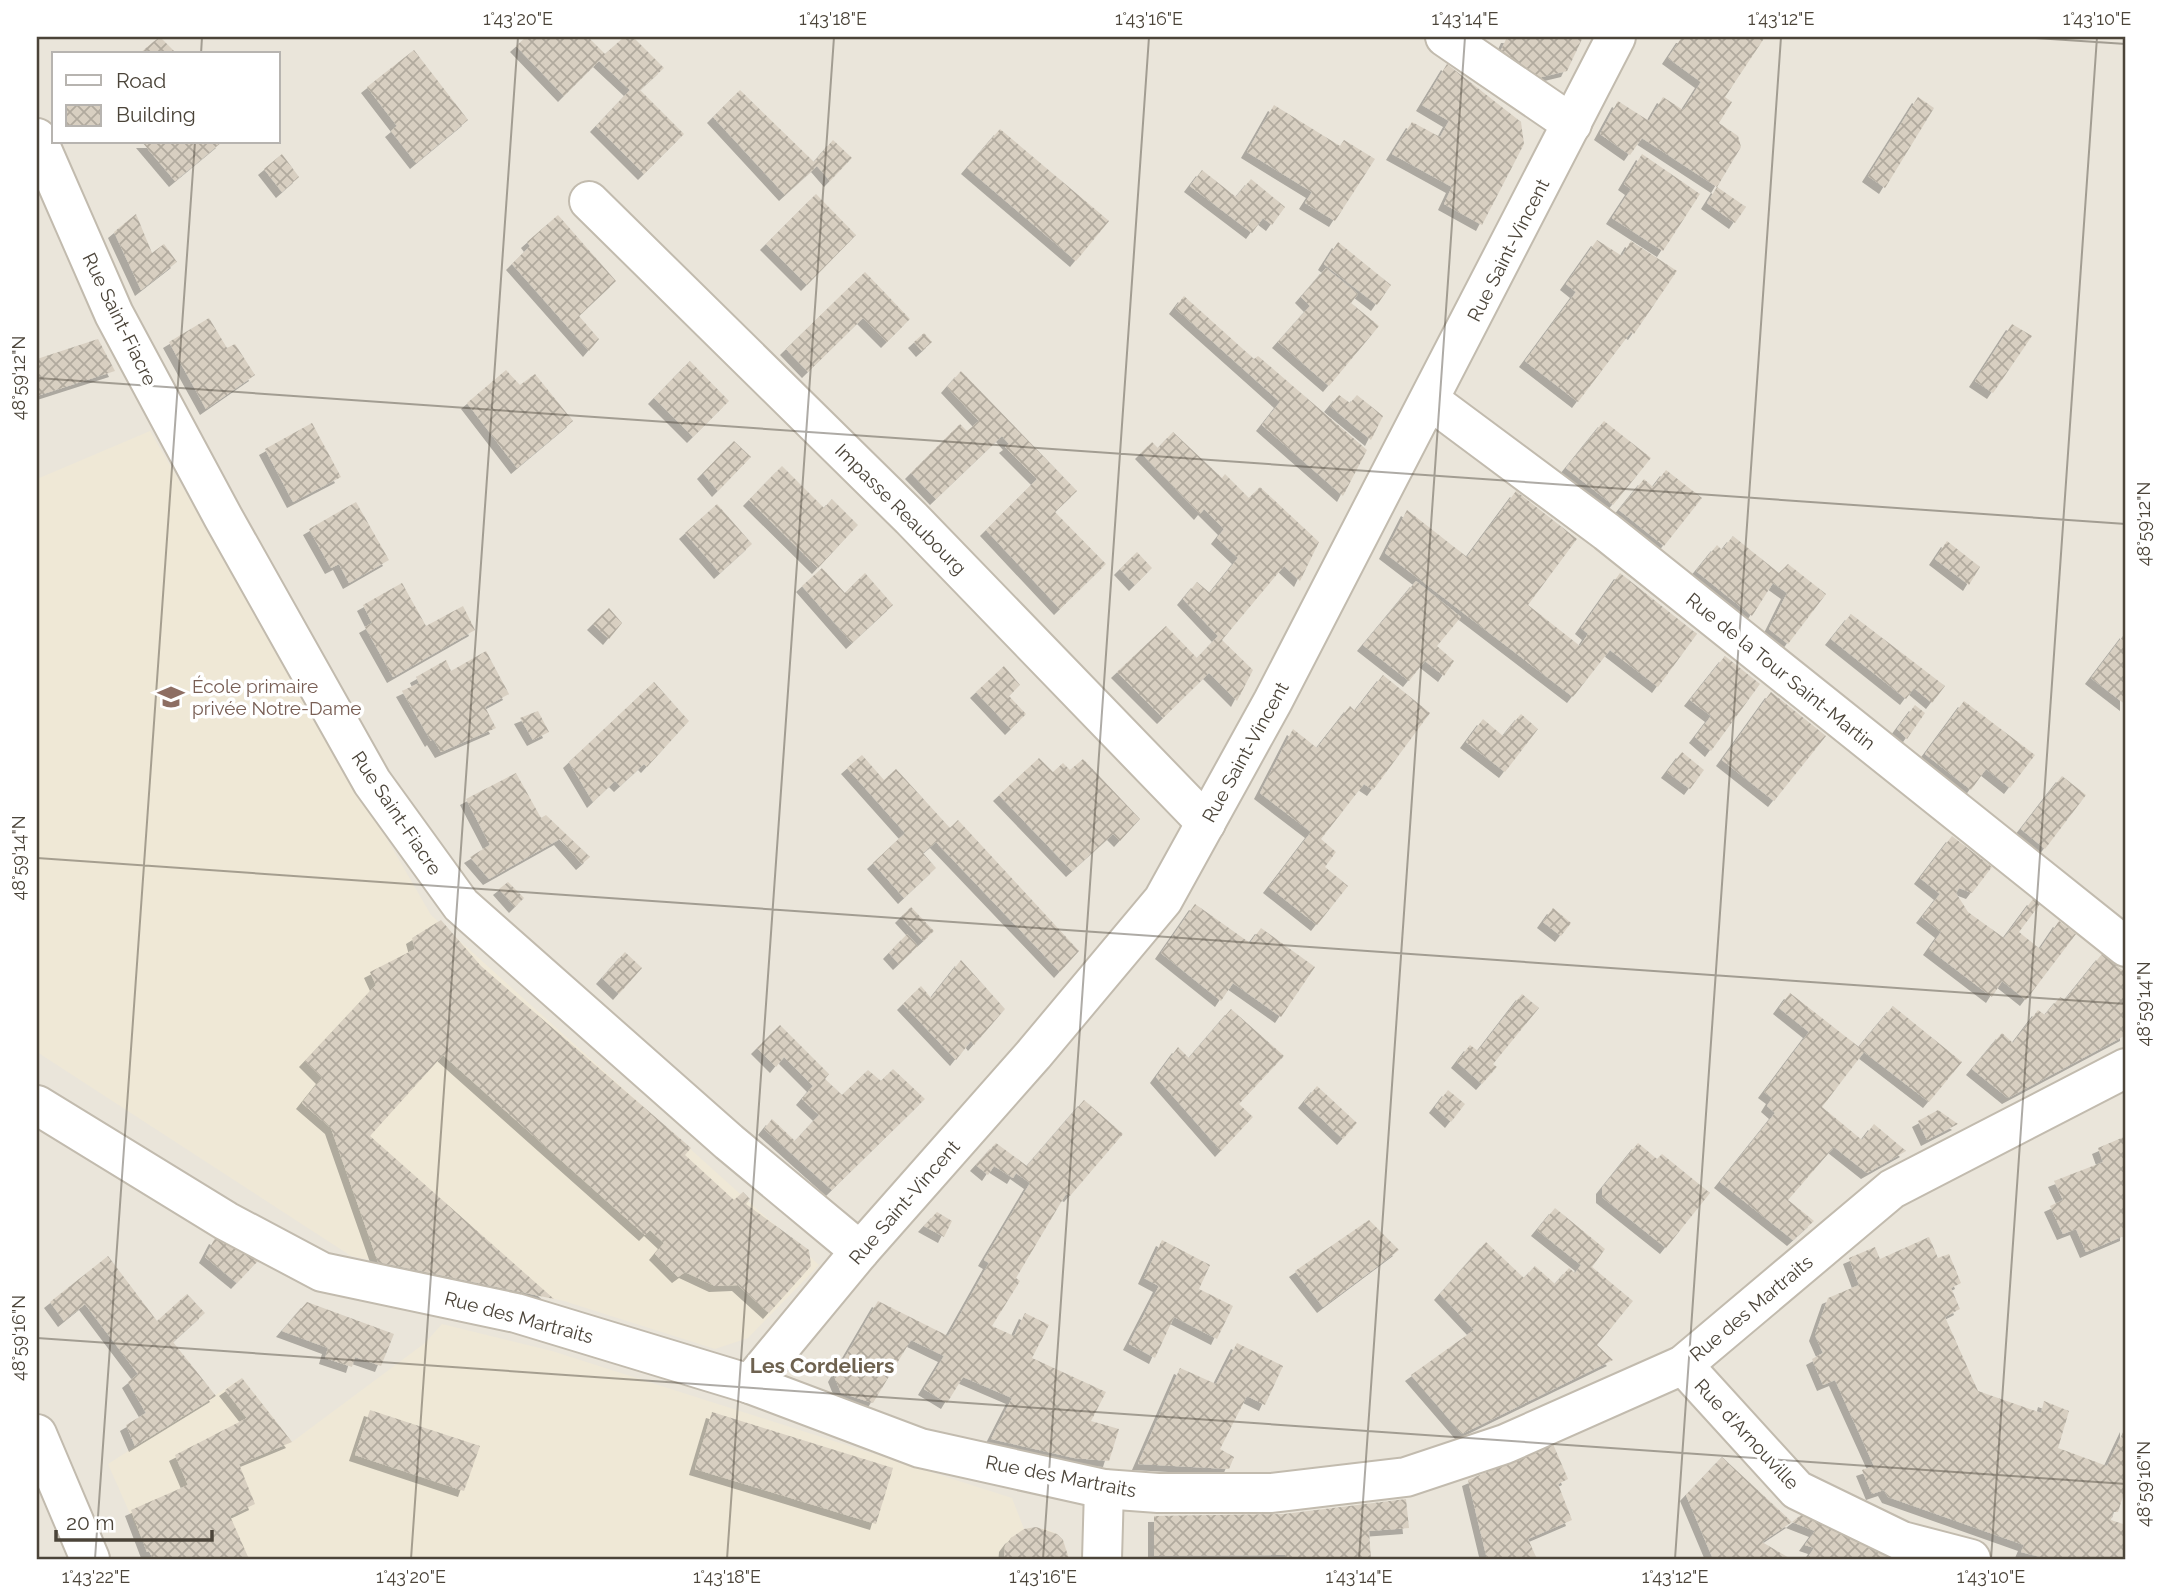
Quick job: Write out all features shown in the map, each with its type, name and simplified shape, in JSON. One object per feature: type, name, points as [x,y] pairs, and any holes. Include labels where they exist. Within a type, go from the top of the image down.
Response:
[{"type":"street","points":[[1445,37],[1572,124]]},
{"type":"street","name":"Rue Saint-Vincent","points":[[750,1384],[860,1251],[1034,1054],[1163,900],[1430,401],[1616,37]]},
{"type":"street","name":"Rue Saint-Fiacre","points":[[37,138],[114,314],[223,517],[372,782],[461,905],[729,1142],[860,1251]]},
{"type":"street","name":"Impasse Reaubourg","points":[[589,201],[911,518],[1206,823]]},
{"type":"street","name":"Rue de la Tour Saint-Martin","points":[[1430,401],[1607,532],[2126,947]]},
{"type":"street","name":"Rue des Martraits","points":[[37,1105],[226,1221],[322,1272],[516,1313],[750,1384],[920,1448],[1104,1489],[1158,1493],[1272,1493],[1406,1477],[1505,1444],[1683,1365],[1892,1189],[2126,1068]]},
{"type":"street","name":"Rue d'Arnouville","points":[[1683,1365],[1797,1490],[1902,1541],[1970,1559]]},
{"type":"street","points":[[37,1434],[90,1559]]},
{"type":"street","points":[[1102,1559],[1104,1489]]},
{"type":"shaded area","points":[[37,37],[2126,37],[2126,1559],[37,1559]]},
{"type":"shaded area","name":"École primaire privée Notre-Dame","points":[[150,431],[431,915],[819,1265],[748,1338],[715,1349],[564,1301],[351,1256],[37,1052],[37,479]]},
{"type":"shaded area","points":[[442,1324],[552,1351],[1012,1498],[1024,1529],[1046,1529],[1057,1534],[1063,1540],[1069,1559],[153,1559],[149,1551],[147,1552],[108,1464],[242,1378],[292,1442],[425,1343]]},
{"type":"building","points":[[160,37],[175,52],[141,52]]},
{"type":"building","points":[[526,37],[588,37],[605,54],[624,37],[633,37],[664,68],[640,90],[684,134],[644,174],[596,126],[630,90],[599,61],[564,96],[516,46]]},
{"type":"building","points":[[1507,37],[1583,37],[1567,71],[1538,78],[1501,50]]},
{"type":"building","points":[[1682,37],[1765,37],[1725,97],[1732,102],[1719,123],[1738,136],[1741,147],[1717,187],[1642,138],[1630,155],[1600,134],[1618,101],[1649,121],[1663,97],[1683,110],[1701,82],[1668,58]]},
{"type":"building","points":[[414,50],[468,120],[416,163],[391,131],[397,126],[367,87]]},
{"type":"building","points":[[1447,64],[1521,122],[1524,144],[1482,225],[1444,204],[1452,187],[1392,154],[1412,122],[1440,137],[1449,121],[1422,105]]},
{"type":"building","points":[[740,90],[814,162],[833,140],[852,158],[830,181],[817,166],[785,195],[713,117]]},
{"type":"building","points":[[1918,97],[1934,108],[1885,188],[1868,176]]},
{"type":"building","points":[[1274,105],[1340,146],[1344,140],[1375,159],[1335,221],[1305,203],[1312,192],[1247,152]]},
{"type":"building","points":[[1000,129],[1109,221],[1076,261],[967,168]]},
{"type":"building","points":[[144,144],[220,144],[175,181]]},
{"type":"building","points":[[282,154],[299,177],[282,192],[264,169]]},
{"type":"building","points":[[1642,154],[1700,194],[1663,251],[1612,218],[1631,189],[1624,184]]},
{"type":"building","points":[[1202,170],[1236,197],[1251,179],[1285,207],[1272,225],[1263,218],[1252,233],[1190,186]]},
{"type":"building","points":[[1717,187],[1746,207],[1735,223],[1707,203]]},
{"type":"building","points":[[816,194],[856,235],[807,285],[766,244]]},
{"type":"building","points":[[136,214],[152,253],[164,244],[177,262],[141,290],[114,232]]},
{"type":"building","points":[[558,215],[616,281],[579,316],[599,339],[589,351],[512,264],[530,246],[527,242]]},
{"type":"building","points":[[1597,240],[1622,256],[1631,241],[1677,271],[1634,334],[1631,332],[1578,402],[1525,361],[1576,292],[1566,284]]},
{"type":"building","points":[[1338,242],[1391,285],[1377,305],[1324,264]]},
{"type":"building","points":[[1326,268],[1358,294],[1351,303],[1379,326],[1329,386],[1278,342],[1310,306],[1301,297]]},
{"type":"building","points":[[865,272],[910,319],[887,342],[863,318],[808,372],[786,349]]},
{"type":"building","points":[[1184,296],[1254,359],[1258,356],[1367,450],[1343,496],[1262,425],[1280,402],[1175,308]]},
{"type":"building","points":[[209,318],[227,348],[235,344],[255,375],[206,409],[169,342]]},
{"type":"building","points":[[2012,324],[2032,336],[1993,393],[1975,381]]},
{"type":"building","points":[[924,333],[932,342],[922,351],[914,342]]},
{"type":"building","points":[[98,339],[115,371],[37,396],[37,359]]},
{"type":"building","points":[[690,361],[729,401],[693,437],[654,398]]},
{"type":"building","points":[[506,370],[520,385],[535,374],[573,421],[517,468],[467,403]]},
{"type":"building","points":[[961,371],[1077,491],[1055,512],[1106,564],[1060,609],[986,530],[1037,479],[1005,447],[1009,444],[1002,436],[936,499],[911,473],[960,424],[967,431],[979,421],[947,387]]},
{"type":"building","points":[[1339,395],[1350,403],[1357,395],[1383,416],[1371,440],[1330,406]]},
{"type":"building","points":[[1604,421],[1651,458],[1613,505],[1566,468]]},
{"type":"building","points":[[312,423],[341,477],[293,502],[265,449]]},
{"type":"building","points":[[1173,432],[1222,478],[1225,474],[1249,498],[1260,487],[1319,542],[1300,581],[1284,566],[1222,640],[1253,670],[1237,701],[1209,673],[1163,718],[1117,672],[1166,626],[1197,658],[1218,636],[1183,599],[1197,582],[1210,593],[1238,558],[1217,538],[1224,529],[1204,509],[1200,514],[1141,453],[1152,442],[1158,448]]},
{"type":"building","points":[[734,441],[751,457],[718,491],[703,473]]},
{"type":"building","points":[[782,466],[824,508],[832,499],[858,525],[818,568],[749,500]]},
{"type":"building","points":[[1666,470],[1702,498],[1664,546],[1619,510],[1644,479],[1653,487]]},
{"type":"building","points":[[1516,491],[1577,539],[1528,605],[1580,646],[1588,634],[1581,628],[1620,573],[1697,634],[1658,687],[1610,650],[1573,697],[1385,553],[1407,510],[1467,557]]},
{"type":"building","points":[[356,502],[389,560],[349,583],[339,564],[331,568],[309,529]]},
{"type":"building","points":[[717,504],[752,544],[720,573],[685,533]]},
{"type":"building","points":[[1733,536],[1779,573],[1788,564],[1826,594],[1788,644],[1769,629],[1787,593],[1773,583],[1752,616],[1696,571],[1717,545],[1722,550]]},
{"type":"building","points":[[1947,541],[1980,567],[1969,585],[1935,559]]},
{"type":"building","points":[[1137,552],[1152,568],[1135,585],[1120,569]]},
{"type":"building","points":[[822,568],[845,593],[865,573],[893,605],[852,643],[802,586]]},
{"type":"building","points":[[1416,581],[1461,617],[1437,646],[1454,661],[1444,676],[1425,661],[1409,681],[1363,645]]},
{"type":"building","points":[[402,583],[426,626],[463,606],[475,630],[393,677],[365,627],[372,623],[363,605]]},
{"type":"building","points":[[609,608],[622,623],[609,639],[593,624]]},
{"type":"building","points":[[1851,614],[1945,686],[1932,703],[1914,688],[1906,699],[1831,639]]},
{"type":"building","points":[[2126,632],[2126,705],[2091,678]]},
{"type":"building","points":[[486,651],[509,694],[485,707],[496,728],[441,752],[433,739],[431,741],[402,691],[419,683],[416,677],[446,660],[451,671]]},
{"type":"building","points":[[1725,656],[1760,684],[1711,751],[1695,737],[1711,716],[1690,700]]},
{"type":"building","points":[[1004,666],[1020,685],[1009,696],[1026,714],[1011,729],[976,692]]},
{"type":"building","points":[[1383,675],[1430,713],[1373,790],[1364,784],[1321,839],[1336,852],[1325,867],[1348,886],[1317,925],[1269,887],[1311,832],[1260,793],[1293,729],[1317,748],[1350,706],[1355,711]]},
{"type":"building","points":[[654,682],[689,721],[647,767],[644,764],[620,786],[615,781],[593,802],[569,762]]},
{"type":"building","points":[[1771,692],[1826,736],[1774,801],[1722,760]]},
{"type":"building","points":[[1964,701],[2035,755],[2010,788],[1986,769],[1971,790],[1925,754]]},
{"type":"building","points":[[1915,705],[1925,713],[1907,739],[1897,729]]},
{"type":"building","points":[[538,711],[549,732],[533,740],[520,718]]},
{"type":"building","points":[[1521,714],[1538,729],[1505,772],[1466,742],[1483,719],[1503,736]]},
{"type":"building","points":[[1682,752],[1704,770],[1690,789],[1667,772]]},
{"type":"building","points":[[862,755],[884,780],[896,769],[950,828],[958,820],[1079,951],[1060,972],[936,842],[923,853],[936,868],[904,898],[873,863],[905,833],[847,768]]},
{"type":"building","points":[[1039,758],[1053,772],[1063,763],[1070,770],[1083,759],[1140,819],[1120,841],[1113,834],[1072,871],[999,795]]},
{"type":"building","points":[[516,773],[541,818],[546,815],[590,857],[582,864],[560,839],[489,879],[470,857],[490,845],[466,799]]},
{"type":"building","points":[[2062,776],[2086,795],[2045,849],[2021,829]]},
{"type":"building","points":[[1952,836],[1992,867],[1972,893],[1959,888],[1956,893],[1968,912],[2004,938],[2033,899],[2040,904],[2019,932],[2040,949],[2059,921],[2076,934],[2026,1000],[2002,981],[1992,997],[1929,949],[1941,932],[1922,917],[1940,894],[1920,878]]},
{"type":"building","points":[[508,882],[524,898],[515,907],[499,889]]},
{"type":"building","points":[[1195,904],[1250,943],[1261,928],[1315,967],[1281,1017],[1233,983],[1221,1001],[1161,953]]},
{"type":"building","points":[[911,907],[934,931],[923,941],[901,917]]},
{"type":"building","points":[[1553,908],[1571,923],[1561,936],[1543,922]]},
{"type":"building","points":[[441,920],[481,966],[691,1148],[685,1155],[734,1200],[743,1192],[750,1199],[746,1204],[809,1250],[811,1266],[769,1313],[738,1285],[715,1286],[685,1272],[678,1277],[655,1254],[664,1243],[650,1230],[645,1235],[443,1055],[370,1136],[554,1299],[378,1262],[331,1128],[302,1103],[322,1078],[305,1061],[376,985],[370,972],[415,949],[412,938]]},
{"type":"building","points":[[907,934],[918,946],[899,964],[889,953]]},
{"type":"building","points":[[625,952],[642,968],[619,994],[602,978]]},
{"type":"building","points":[[2102,954],[2126,973],[2126,1035],[2008,1098],[1972,1069],[2002,1033],[2013,1043],[2038,1010],[2045,1015],[2060,997],[2065,1000]]},
{"type":"building","points":[[961,960],[1005,1009],[974,1045],[971,1041],[956,1060],[903,1004],[921,986],[931,998]]},
{"type":"building","points":[[1790,993],[1859,1047],[1893,1006],[1962,1062],[1929,1102],[1864,1052],[1822,1107],[1862,1140],[1874,1124],[1906,1151],[1867,1173],[1834,1147],[1788,1200],[1814,1221],[1793,1240],[1720,1182],[1775,1113],[1767,1106],[1772,1098],[1764,1092],[1809,1032],[1779,1008]]},
{"type":"building","points":[[1522,994],[1539,1008],[1493,1064],[1497,1067],[1482,1084],[1457,1062],[1470,1045],[1478,1051]]},
{"type":"building","points":[[1231,1009],[1284,1056],[1239,1104],[1253,1117],[1221,1151],[1156,1077],[1178,1047],[1189,1058]]},
{"type":"building","points":[[780,1025],[829,1074],[825,1079],[842,1095],[868,1070],[881,1081],[893,1069],[925,1099],[832,1190],[764,1129],[772,1119],[795,1141],[819,1115],[802,1099],[813,1086],[784,1057],[776,1067],[757,1048]]},
{"type":"building","points":[[1317,1086],[1357,1123],[1343,1139],[1304,1102]]},
{"type":"building","points":[[1448,1090],[1465,1104],[1451,1122],[1435,1107]]},
{"type":"building","points":[[1084,1100],[1123,1134],[1070,1196],[1066,1194],[1016,1278],[1020,1281],[992,1326],[1014,1336],[1025,1313],[1049,1325],[1032,1358],[1106,1392],[1091,1421],[1119,1429],[1109,1461],[1074,1458],[991,1439],[1012,1398],[963,1377],[947,1403],[924,1389],[944,1356],[911,1340],[873,1403],[841,1393],[834,1376],[878,1301],[948,1336],[989,1263],[984,1260],[1030,1183],[1016,1173],[1013,1178],[994,1166],[988,1175],[976,1165],[996,1143],[1027,1166]]},
{"type":"building","points":[[1938,1110],[1958,1124],[1927,1140],[1918,1121]]},
{"type":"building","points":[[2126,1136],[2126,1235],[2086,1252],[2076,1229],[2063,1234],[2050,1206],[2063,1200],[2054,1181],[2103,1162],[2098,1148]]},
{"type":"building","points":[[1638,1143],[1657,1159],[1662,1154],[1710,1193],[1666,1248],[1602,1197],[1602,1188]]},
{"type":"building","points":[[1555,1208],[1605,1249],[1592,1267],[1633,1301],[1597,1345],[1613,1360],[1462,1434],[1411,1375],[1474,1330],[1440,1294],[1486,1242],[1524,1278],[1535,1266],[1555,1284],[1569,1268],[1575,1273],[1581,1265],[1537,1230]]},
{"type":"building","points":[[937,1212],[952,1221],[944,1237],[924,1226]]},
{"type":"building","points":[[1369,1220],[1399,1250],[1323,1307],[1295,1271]]},
{"type":"building","points":[[1929,1237],[1938,1258],[1949,1254],[1961,1283],[1951,1288],[1960,1309],[1945,1317],[1978,1391],[2041,1413],[2044,1401],[2069,1411],[2058,1448],[2107,1466],[2126,1426],[2126,1497],[2123,1496],[2118,1512],[2113,1512],[2111,1520],[2126,1525],[2126,1559],[2048,1559],[2021,1552],[2024,1545],[1888,1497],[1884,1490],[1872,1494],[1862,1470],[1874,1466],[1835,1380],[1823,1385],[1812,1359],[1823,1353],[1815,1335],[1828,1298],[1859,1285],[1849,1258],[1875,1247],[1880,1259]]},
{"type":"building","points":[[215,1238],[258,1261],[237,1283],[205,1257]]},
{"type":"building","points":[[1162,1240],[1210,1265],[1199,1289],[1233,1306],[1217,1339],[1174,1317],[1155,1358],[1129,1344],[1159,1286],[1144,1278]]},
{"type":"building","points":[[108,1256],[157,1321],[187,1294],[205,1313],[173,1342],[216,1396],[135,1446],[126,1425],[146,1413],[128,1382],[138,1374],[85,1304],[64,1321],[50,1302]]},
{"type":"building","points":[[307,1302],[394,1334],[381,1366],[355,1357],[352,1367],[325,1358],[328,1348],[282,1331]]},
{"type":"building","points":[[1237,1343],[1283,1366],[1265,1405],[1247,1396],[1220,1449],[1234,1457],[1229,1469],[1138,1464],[1180,1368],[1216,1384]]},
{"type":"building","points":[[242,1378],[292,1442],[239,1464],[255,1504],[230,1516],[249,1559],[153,1559],[149,1551],[147,1552],[131,1510],[188,1485],[175,1455],[247,1418],[225,1390]]},
{"type":"building","points":[[370,1410],[480,1446],[464,1491],[355,1455]]},
{"type":"building","points":[[712,1412],[893,1468],[876,1524],[695,1469]]},
{"type":"building","points":[[1553,1444],[1568,1479],[1558,1484],[1572,1520],[1528,1539],[1537,1559],[1487,1559],[1468,1480]]},
{"type":"building","points":[[1722,1457],[1792,1522],[1762,1542],[1791,1559],[1713,1559],[1686,1495]]},
{"type":"building","points":[[1406,1499],[1409,1528],[1369,1531],[1371,1559],[1285,1558],[1285,1555],[1154,1556],[1154,1516],[1284,1514]]},
{"type":"building","points":[[1811,1507],[1915,1559],[1807,1559],[1814,1548],[1805,1545],[1815,1531],[1792,1522]]},
{"type":"building","points":[[1036,1527],[1057,1534],[1063,1540],[1069,1559],[1004,1559],[1005,1546],[1011,1538],[1024,1529]]},
{"type":"place","name":"École primaire privée Notre-Dame","points":[[171,697]]},
{"type":"district","name":"Les Cordeliers","points":[[822,1366]]}]
